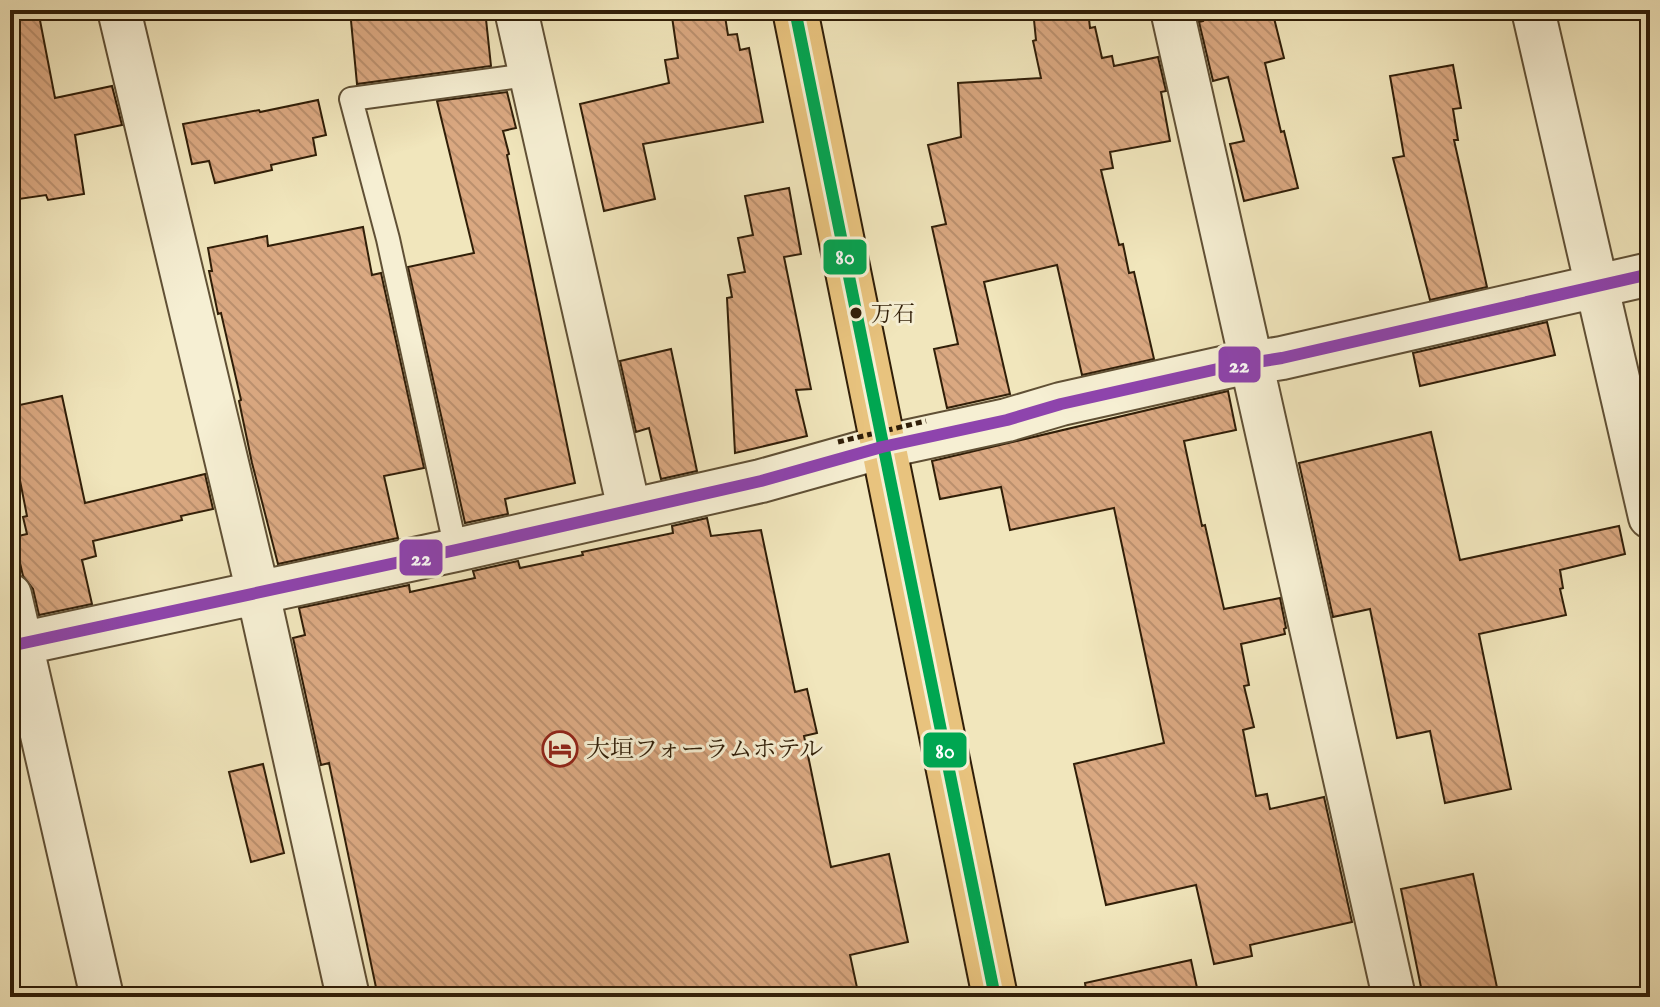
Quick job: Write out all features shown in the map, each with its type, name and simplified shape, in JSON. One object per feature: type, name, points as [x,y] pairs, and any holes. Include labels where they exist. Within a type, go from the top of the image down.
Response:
[{"type":"main road","points":[[795,10],[995,997]]},
{"type":"street","points":[[119,10],[258,593],[348,997]]},
{"type":"street","points":[[516,10],[629,509]]},
{"type":"street","points":[[1172,10],[1394,997]]},
{"type":"street","points":[[1533,10],[1650,517]]},
{"type":"street","points":[[16,645],[761,481],[882,447],[1007,420],[1061,404],[1650,274]]},
{"type":"street","points":[[10,595],[16,645],[102,997]]},
{"type":"lane","points":[[456,550],[388,239],[351,99],[530,72]]},
{"type":"path","points":[[838,442],[926,421]]},
{"type":"building","points":[[10,10],[38,10],[55,98],[112,86],[122,125],[75,135],[84,194],[48,200],[46,195],[19,199],[18,196],[10,197]]},
{"type":"building","points":[[350,10],[485,10],[491,66],[357,84]]},
{"type":"building","points":[[671,10],[724,10],[728,35],[737,34],[740,50],[749,48],[763,122],[643,144],[655,199],[604,211],[580,104],[669,83],[665,60],[678,58]]},
{"type":"building","points":[[1033,10],[1088,10],[1090,28],[1095,27],[1102,58],[1112,56],[1114,66],[1158,57],[1166,91],[1161,92],[1170,141],[1110,152],[1113,168],[1101,170],[1119,245],[1123,244],[1129,273],[1134,272],[1154,359],[1082,375],[1057,265],[984,282],[1010,394],[947,408],[934,349],[958,344],[932,227],[946,224],[928,145],[961,137],[958,83],[1041,78],[1033,41],[1036,40]]},
{"type":"building","points":[[1200,10],[1272,10],[1284,58],[1265,63],[1298,188],[1244,201],[1230,144],[1244,141],[1228,77],[1213,81],[1199,22],[1203,21]]},
{"type":"building","points":[[1453,65],[1461,108],[1453,109],[1458,140],[1454,140],[1487,287],[1430,300],[1393,158],[1404,156],[1390,76]]},
{"type":"building","points":[[507,92],[516,128],[503,131],[507,155],[575,483],[505,499],[508,514],[465,523],[408,267],[474,253],[437,101]]},
{"type":"building","points":[[318,100],[326,135],[313,138],[316,155],[271,165],[272,170],[215,183],[209,161],[192,164],[183,124]]},
{"type":"building","points":[[789,188],[801,254],[784,257],[811,389],[796,390],[807,436],[735,453],[727,298],[732,297],[728,275],[745,272],[738,238],[753,235],[745,196]]},
{"type":"building","points":[[363,227],[372,275],[381,273],[424,468],[384,476],[398,538],[278,564],[252,463],[221,313],[218,314],[209,271],[212,271],[208,248],[267,236],[268,246]]},
{"type":"building","points":[[1547,322],[1555,355],[1420,386],[1413,353]]},
{"type":"building","points":[[671,349],[697,471],[661,479],[649,428],[636,432],[620,361]]},
{"type":"building","points":[[1228,391],[1236,430],[1184,441],[1224,609],[1280,598],[1285,634],[1241,644],[1249,685],[1244,686],[1254,727],[1243,730],[1256,796],[1267,794],[1270,809],[1324,797],[1352,922],[1250,945],[1252,956],[1214,964],[1196,885],[1106,905],[1074,764],[1164,743],[1114,508],[1010,530],[1001,487],[940,499],[932,461]]},
{"type":"building","points":[[62,396],[85,503],[205,474],[213,509],[181,516],[182,520],[93,541],[96,556],[82,560],[92,604],[39,615],[33,589],[23,576],[14,537],[27,534],[23,517],[27,516],[10,430],[10,407]]},
{"type":"building","points":[[1431,432],[1460,560],[1619,526],[1625,554],[1560,570],[1563,588],[1560,589],[1566,615],[1479,634],[1511,789],[1445,803],[1430,731],[1397,738],[1370,609],[1333,617],[1299,463]]},
{"type":"building","name":"大垣フォーラムホテル","points":[[707,518],[711,536],[761,530],[795,692],[807,689],[817,733],[804,736],[831,867],[889,854],[908,942],[850,955],[859,997],[378,997],[329,763],[321,765],[293,638],[305,635],[299,608],[409,585],[410,592],[475,578],[473,571],[518,561],[520,568],[583,555],[582,552],[673,533],[672,526]]},
{"type":"building","points":[[263,764],[284,853],[251,862],[229,772]]},
{"type":"building","points":[[1473,874],[1499,997],[1423,997],[1401,889]]},
{"type":"building","points":[[1191,960],[1199,997],[1087,997],[1085,983]]},
{"type":"transit line","name":"80","points":[[795,10],[995,997]]},
{"type":"transit line","name":"22","points":[[10,646],[761,481],[882,447],[1007,420],[1061,404],[1231,366],[1282,358],[1650,274]]},
{"type":"place","name":"万石","points":[[856,313]]},
{"type":"place","name":"大垣フォーラムホテル","points":[[560,749]]}]
